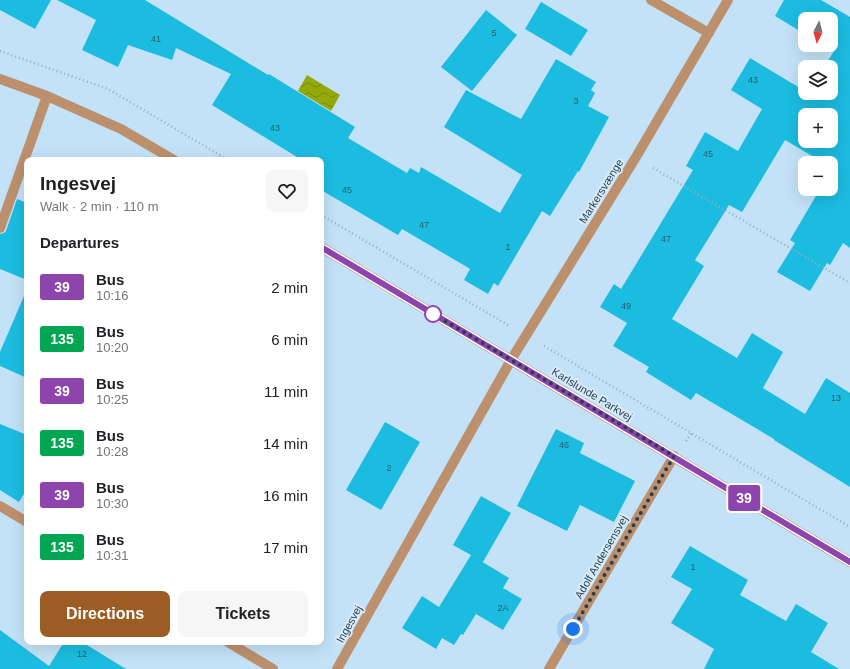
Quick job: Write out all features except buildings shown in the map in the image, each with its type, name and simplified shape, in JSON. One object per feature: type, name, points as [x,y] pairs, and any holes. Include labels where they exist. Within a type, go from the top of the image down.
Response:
[{"type":"street","points":[[651,0],[709,33]]},
{"type":"street","name":"Markersvænge","points":[[511,360],[636,157],[728,0]]},
{"type":"street","points":[[0,79],[47,96],[122,129],[169,157]]},
{"type":"street","points":[[25,157],[47,96]]},
{"type":"street","points":[[0,228],[24,161]]},
{"type":"street","name":"Karlslunde Parkvej","points":[[324,249],[850,562]]},
{"type":"street","name":"Ingesvej","points":[[337,669],[511,360]]},
{"type":"street","name":"Adolf Andersensvej","points":[[549,669],[674,456]]},
{"type":"street","points":[[0,506],[24,520]]},
{"type":"street","points":[[233,645],[273,669]]},
{"type":"path","points":[[0,51],[108,89],[223,157]]},
{"type":"path","points":[[636,157],[850,283]]},
{"type":"path","points":[[324,217],[850,526]]},
{"type":"water","points":[[307,75],[340,95],[331,111],[298,91]]},
{"type":"bus line","name":"39","points":[[324,249],[850,562]]},
{"type":"route","points":[[433,314],[430,312],[674,456],[573,629]]}]
